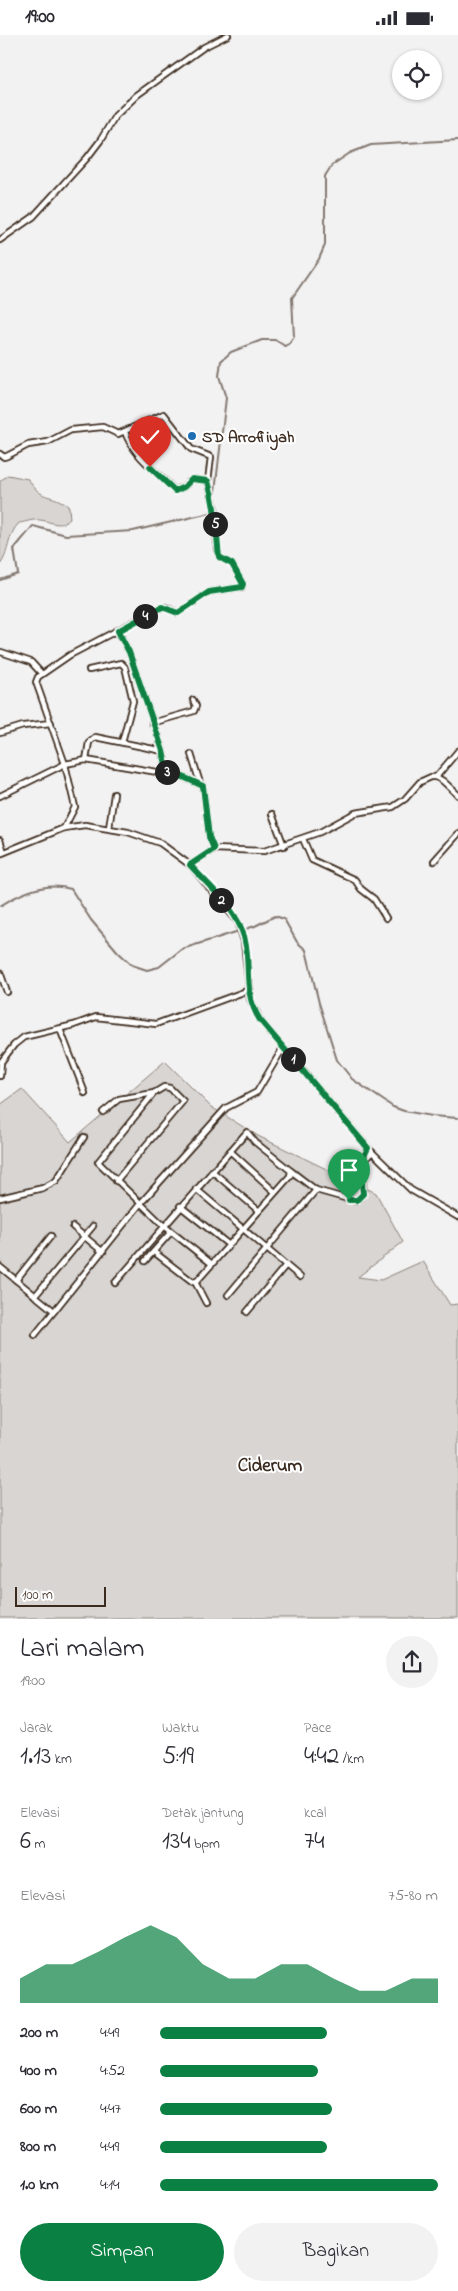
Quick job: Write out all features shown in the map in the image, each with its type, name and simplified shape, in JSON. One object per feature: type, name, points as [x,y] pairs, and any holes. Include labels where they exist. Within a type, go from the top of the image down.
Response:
[{"type":"street","points":[[0,240],[33,217],[87,158],[115,116],[136,95],[204,47],[228,35]]},
{"type":"street","points":[[0,455],[4,457],[28,445],[48,442],[71,430],[103,427],[115,433],[125,432],[164,414],[191,449],[211,456],[208,481],[216,514],[215,526],[219,557],[232,564],[243,584],[242,587],[209,592],[178,613],[162,607],[41,673],[36,682],[65,764],[75,807],[64,828]]},
{"type":"street","points":[[125,432],[130,446],[152,471],[174,490],[184,487],[192,479],[208,481]]},
{"type":"street","points":[[118,631],[129,652],[163,751],[168,774]]},
{"type":"street","points":[[1,652],[31,662],[41,673]]},
{"type":"street","points":[[89,670],[121,663],[125,667],[133,701],[122,742]]},
{"type":"street","points":[[152,723],[194,711],[196,706],[194,700]]},
{"type":"street","points":[[0,733],[23,726],[51,723]]},
{"type":"street","points":[[86,760],[89,742],[92,738],[98,737],[163,751]]},
{"type":"street","points":[[190,865],[214,849],[259,852],[303,839],[355,813],[393,807],[405,799],[420,782],[436,777],[458,751]]},
{"type":"street","points":[[191,754],[204,791],[209,837],[214,849]]},
{"type":"street","points":[[0,796],[65,764],[86,760],[168,774],[200,783]]},
{"type":"street","points":[[436,777],[458,795]]},
{"type":"street","points":[[109,828],[114,795]]},
{"type":"street","points":[[272,814],[284,846]]},
{"type":"street","points":[[0,840],[2,853],[64,828],[85,825],[109,828],[160,843],[190,865],[233,914],[241,928],[249,990],[254,1011],[368,1148],[412,1190],[458,1217]]},
{"type":"street","points":[[434,861],[458,835]]},
{"type":"street","points":[[303,839],[312,860],[355,881],[361,889],[374,899],[386,918]]},
{"type":"street","points":[[0,972],[7,992]]},
{"type":"street","points":[[0,1076],[1,1063],[18,1040],[96,1017],[156,1024],[249,990]]},
{"type":"street","points":[[60,1029],[85,1093]]},
{"type":"street","points":[[35,1335],[140,1204],[229,1106],[257,1093],[283,1048]]},
{"type":"street","points":[[116,1181],[183,1103],[182,1099],[170,1088],[164,1087],[154,1093],[98,1160],[100,1165],[116,1181],[140,1204],[163,1225],[212,1264]]},
{"type":"street","points":[[103,1112],[119,1099],[154,1093]]},
{"type":"street","points":[[115,1283],[163,1225],[247,1132],[255,1142],[316,1190],[349,1200],[357,1200],[364,1191],[361,1171],[368,1148]]},
{"type":"street","points":[[0,1198],[43,1188],[56,1181],[84,1137]]},
{"type":"street","points":[[230,1151],[276,1192]]},
{"type":"street","points":[[362,1163],[372,1152]]},
{"type":"street","points":[[212,1171],[259,1211]]},
{"type":"street","points":[[195,1282],[290,1176],[291,1171]]},
{"type":"street","points":[[196,1189],[300,1277]]},
{"type":"street","points":[[228,1295],[316,1190]]},
{"type":"street","points":[[180,1206],[229,1245]]},
{"type":"street","points":[[35,1295],[93,1225]]},
{"type":"street","points":[[74,1227],[102,1252]]},
{"type":"street","points":[[145,1261],[171,1232]]},
{"type":"street","points":[[16,1280],[51,1236]]},
{"type":"street","points":[[154,1252],[195,1282],[206,1303]]},
{"type":"street","points":[[247,1312],[286,1265]]},
{"type":"street","points":[[0,1267],[54,1311]]},
{"type":"shaded area","points":[[8,475],[28,479],[43,495],[63,502],[69,507],[70,519],[62,524],[37,520],[19,523],[12,533],[0,565],[0,481]]},
{"type":"shaded area","points":[[165,1061],[211,1107],[258,1136],[376,1193],[403,1242],[358,1277],[381,1280],[423,1261],[450,1305],[458,1304],[458,1618],[0,1618],[0,1105],[22,1089],[70,1142]]},
{"type":"waterway","points":[[214,500],[226,398],[219,376],[221,361],[231,352],[262,340],[275,340],[285,346],[294,337],[292,298],[319,259],[325,245],[325,176],[332,165],[350,153],[371,145],[458,140]]},
{"type":"waterway","points":[[0,580],[18,574],[14,549],[33,526],[66,535],[133,531],[210,513],[213,505]]},
{"type":"waterway","points":[[0,906],[25,893],[43,887],[52,886],[71,889],[91,920],[118,952],[132,965],[147,970],[159,967],[182,949],[255,926],[275,916],[284,919],[297,942],[306,950],[319,1003],[337,1060],[352,1079],[393,1107],[432,1116],[458,1118]]},
{"type":"place","name":"SD Arrofiiyah","points":[[192,436]]},
{"type":"district","name":"Ciderum","points":[[270,1464]]},
{"type":"route","points":[[150,467],[152,471],[175,491],[184,487],[192,479],[208,481],[216,514],[215,526],[219,557],[232,564],[238,579],[243,584],[242,587],[209,592],[178,613],[162,607],[118,631],[129,652],[145,705],[163,751],[168,774],[181,776],[203,786],[209,837],[214,849],[208,851],[190,865],[233,914],[241,928],[251,1004],[254,1011],[368,1148],[363,1158],[361,1171],[363,1194],[355,1201],[349,1200]]}]
